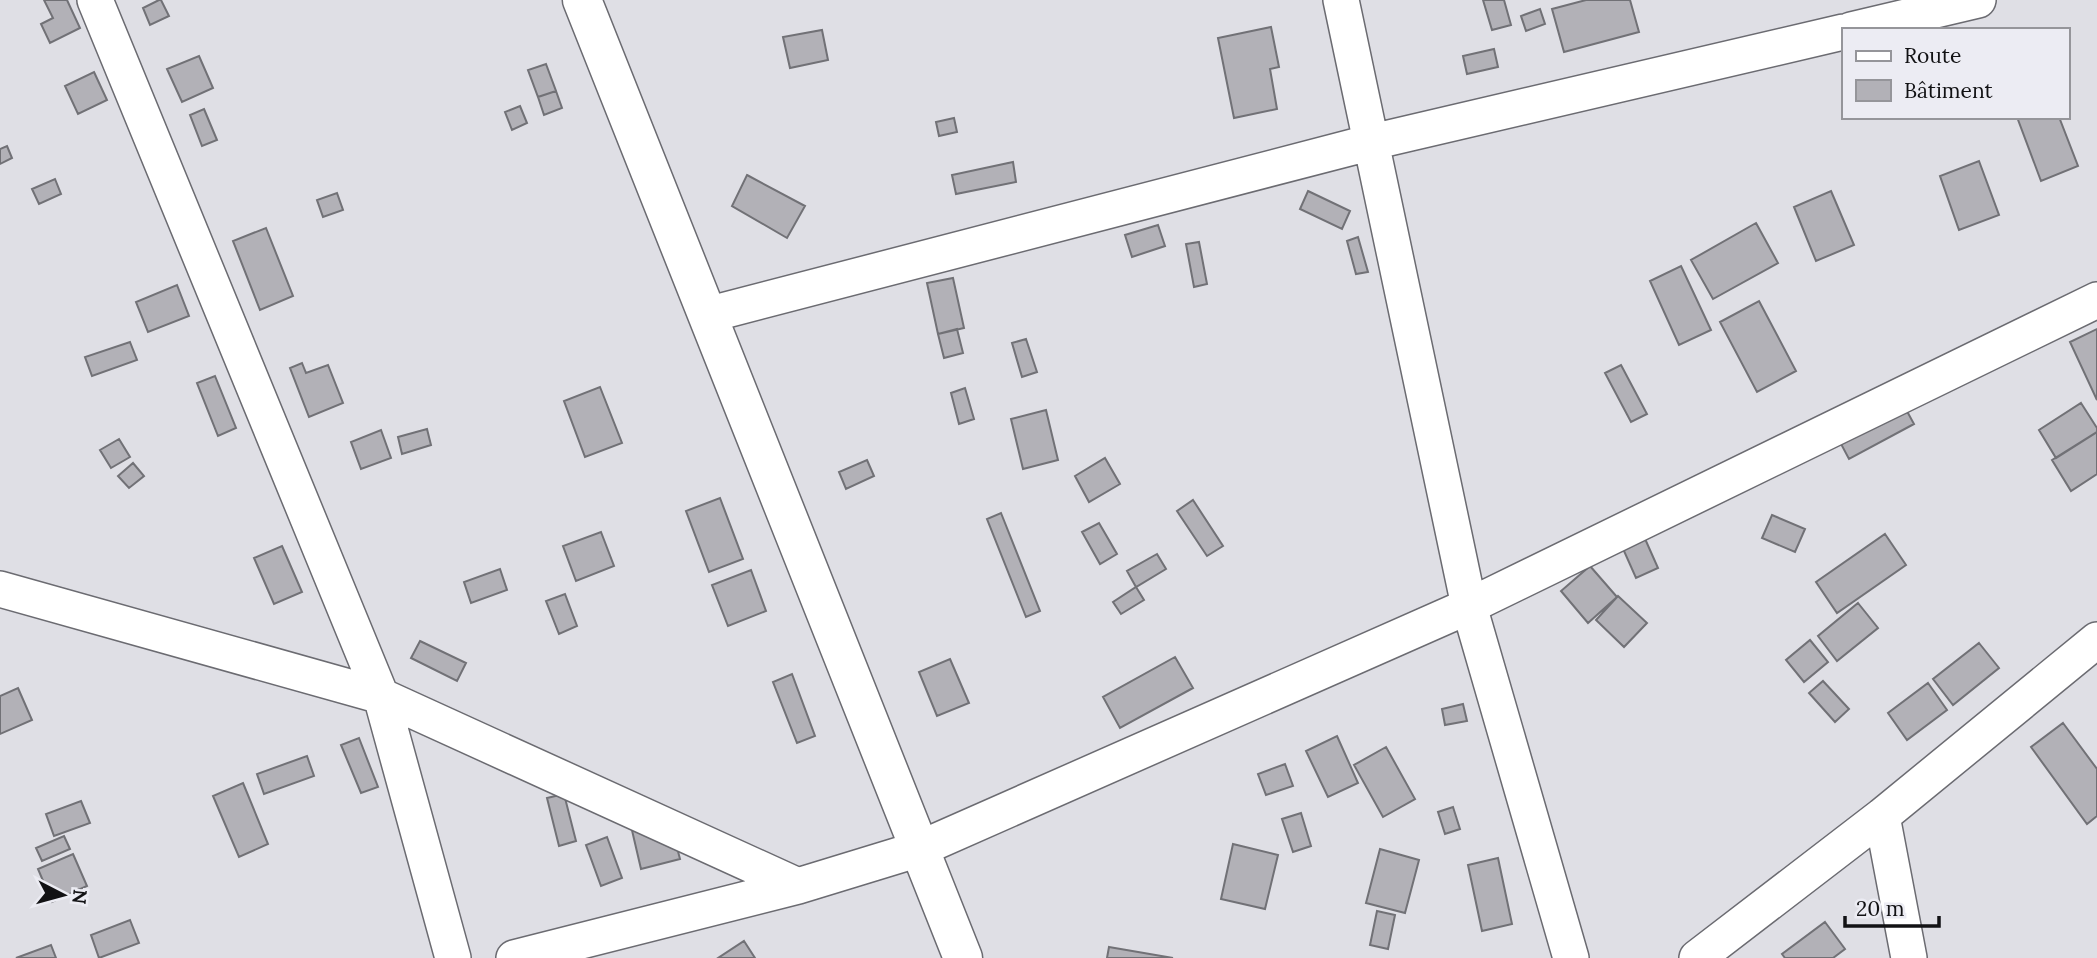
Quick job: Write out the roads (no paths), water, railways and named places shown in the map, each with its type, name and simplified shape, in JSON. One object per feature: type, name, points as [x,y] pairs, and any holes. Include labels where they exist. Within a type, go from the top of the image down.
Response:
[{"type":"street","points":[[95,0],[381,696],[453,958]]},
{"type":"street","points":[[582,0],[963,958]]},
{"type":"street","points":[[1341,0],[1469,606],[1571,958]]},
{"type":"street","points":[[1859,28],[1978,0]]},
{"type":"street","points":[[707,315],[1372,142],[1842,32]]},
{"type":"street","points":[[514,958],[798,886],[919,849],[1469,606],[2097,300]]},
{"type":"street","points":[[0,589],[381,696],[798,886]]},
{"type":"street","points":[[1697,958],[1882,816],[2097,640]]},
{"type":"street","points":[[1882,816],[1909,958]]}]
